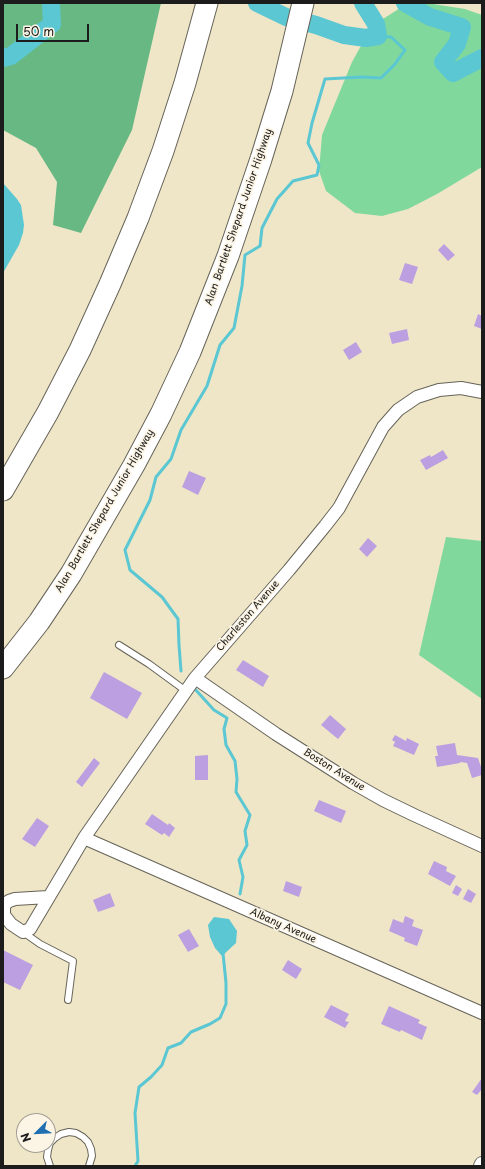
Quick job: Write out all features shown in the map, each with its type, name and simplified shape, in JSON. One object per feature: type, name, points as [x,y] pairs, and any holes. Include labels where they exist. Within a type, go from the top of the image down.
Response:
[{"type":"highway","points":[[3,490],[58,393],[80,350],[113,278],[163,151],[185,83],[207,4]]},
{"type":"highway","name":"Alan Bartlett Shepard Junior Highway","points":[[3,668],[40,622],[72,574],[134,465],[190,352],[228,256],[258,166],[282,91],[302,4]]},
{"type":"highway","points":[[3,682],[40,622]]},
{"type":"street","name":"Charleston Avenue","points":[[23,932],[30,929],[84,838],[195,678],[325,526],[351,488],[383,427],[398,410],[417,397],[438,390],[461,388],[482,392]]},
{"type":"street","name":"Boston Avenue","points":[[195,678],[276,734],[353,783],[414,815],[482,846]]},
{"type":"street","name":"Albany Avenue","points":[[84,838],[482,1013]]},
{"type":"street","points":[[23,932],[11,924],[4,915],[4,905],[15,899],[48,897]]},
{"type":"lane","points":[[119,644],[186,691]]},
{"type":"lane","points":[[23,932],[40,944],[73,960],[68,1000]]},
{"type":"lane","points":[[50,1166],[47,1157],[50,1143],[61,1134],[69,1132],[76,1133],[88,1142],[92,1156],[89,1166]]},
{"type":"green space","points":[[3,3],[161,3],[132,130],[81,233],[53,225],[57,182],[36,148],[3,130]]},
{"type":"green space","points":[[408,3],[427,3],[465,9],[482,15],[482,167],[437,194],[408,209],[382,216],[355,213],[326,191],[319,171],[322,135],[352,62],[372,26]]},
{"type":"green space","points":[[446,537],[482,541],[482,699],[419,655]]},
{"type":"water","points":[[3,183],[21,205],[24,225],[19,245],[3,273]]},
{"type":"water","points":[[214,917],[229,919],[237,931],[236,943],[222,956],[215,948],[210,937],[208,925]]},
{"type":"building","points":[[444,244],[455,255],[448,261],[438,250]]},
{"type":"building","points":[[405,263],[418,267],[412,284],[399,280]]},
{"type":"building","points":[[478,314],[482,316],[482,329],[474,326]]},
{"type":"building","points":[[407,329],[409,340],[392,344],[389,333]]},
{"type":"building","points":[[356,342],[362,352],[349,360],[343,350]]},
{"type":"building","points":[[443,450],[448,458],[426,470],[420,460],[430,455],[431,457]]},
{"type":"building","points":[[189,471],[206,478],[198,495],[182,487]]},
{"type":"building","points":[[368,538],[377,546],[367,557],[359,549]]},
{"type":"building","points":[[243,660],[269,676],[263,687],[236,670]]},
{"type":"building","points":[[104,672],[142,693],[127,719],[90,698]]},
{"type":"building","points":[[330,715],[346,729],[338,739],[321,725]]},
{"type":"building","points":[[395,735],[406,741],[407,738],[419,744],[414,755],[393,746],[395,742],[392,740]]},
{"type":"building","points":[[455,743],[457,755],[478,758],[482,775],[472,778],[467,763],[460,762],[437,767],[435,756],[438,756],[436,746]]},
{"type":"building","points":[[208,755],[208,780],[195,780],[195,756]]},
{"type":"building","points":[[94,758],[100,763],[82,787],[76,782]]},
{"type":"building","points":[[319,800],[346,811],[341,823],[314,811]]},
{"type":"building","points":[[152,814],[175,828],[169,837],[164,833],[162,835],[145,824]]},
{"type":"building","points":[[37,818],[49,826],[35,847],[22,839]]},
{"type":"building","points":[[434,861],[447,867],[446,871],[456,876],[450,886],[428,874]]},
{"type":"building","points":[[286,881],[302,887],[299,897],[283,891]]},
{"type":"building","points":[[456,885],[462,889],[458,896],[452,893]]},
{"type":"building","points":[[468,889],[476,894],[471,903],[463,899]]},
{"type":"building","points":[[110,893],[115,906],[98,912],[93,900]]},
{"type":"building","points":[[405,916],[414,920],[412,926],[423,930],[417,946],[404,941],[405,938],[389,931],[393,919],[403,923]]},
{"type":"building","points":[[189,929],[199,946],[188,952],[178,935]]},
{"type":"building","points":[[3,950],[33,965],[20,990],[3,982]]},
{"type":"building","points":[[288,960],[302,969],[296,979],[282,970]]},
{"type":"building","points":[[331,1005],[349,1014],[345,1021],[349,1022],[345,1028],[324,1017]]},
{"type":"building","points":[[389,1006],[420,1020],[418,1023],[427,1027],[422,1040],[401,1030],[400,1032],[381,1024]]},
{"type":"building","points":[[482,1078],[482,1089],[477,1095],[472,1092]]},
{"type":"waterway","points":[[3,58],[11,56],[52,24],[51,3]]},
{"type":"waterway","points":[[257,3],[286,17],[316,25],[344,35],[366,38],[378,36],[376,24],[363,3]]},
{"type":"waterway","points":[[405,3],[430,17],[462,27],[457,44],[443,62],[453,73],[482,58]]},
{"type":"waterway","points":[[181,671],[178,619],[162,597],[130,570],[125,550],[150,500],[156,477],[171,459],[181,430],[207,386],[220,345],[234,328],[242,286],[245,255],[260,246],[262,228],[277,199],[293,181],[317,175],[319,165],[308,143],[312,123],[325,79],[362,77],[381,78],[395,64],[405,50],[391,37],[378,36]]},
{"type":"waterway","points":[[194,688],[214,710],[227,718],[224,729],[226,745],[235,761],[237,779],[236,792],[250,815],[245,831],[247,845],[239,860],[243,877],[240,894]]},
{"type":"waterway","points":[[135,1166],[138,1161],[135,1113],[139,1087],[162,1065],[168,1048],[181,1043],[191,1032],[220,1018],[226,1004],[226,983],[223,953]]}]
